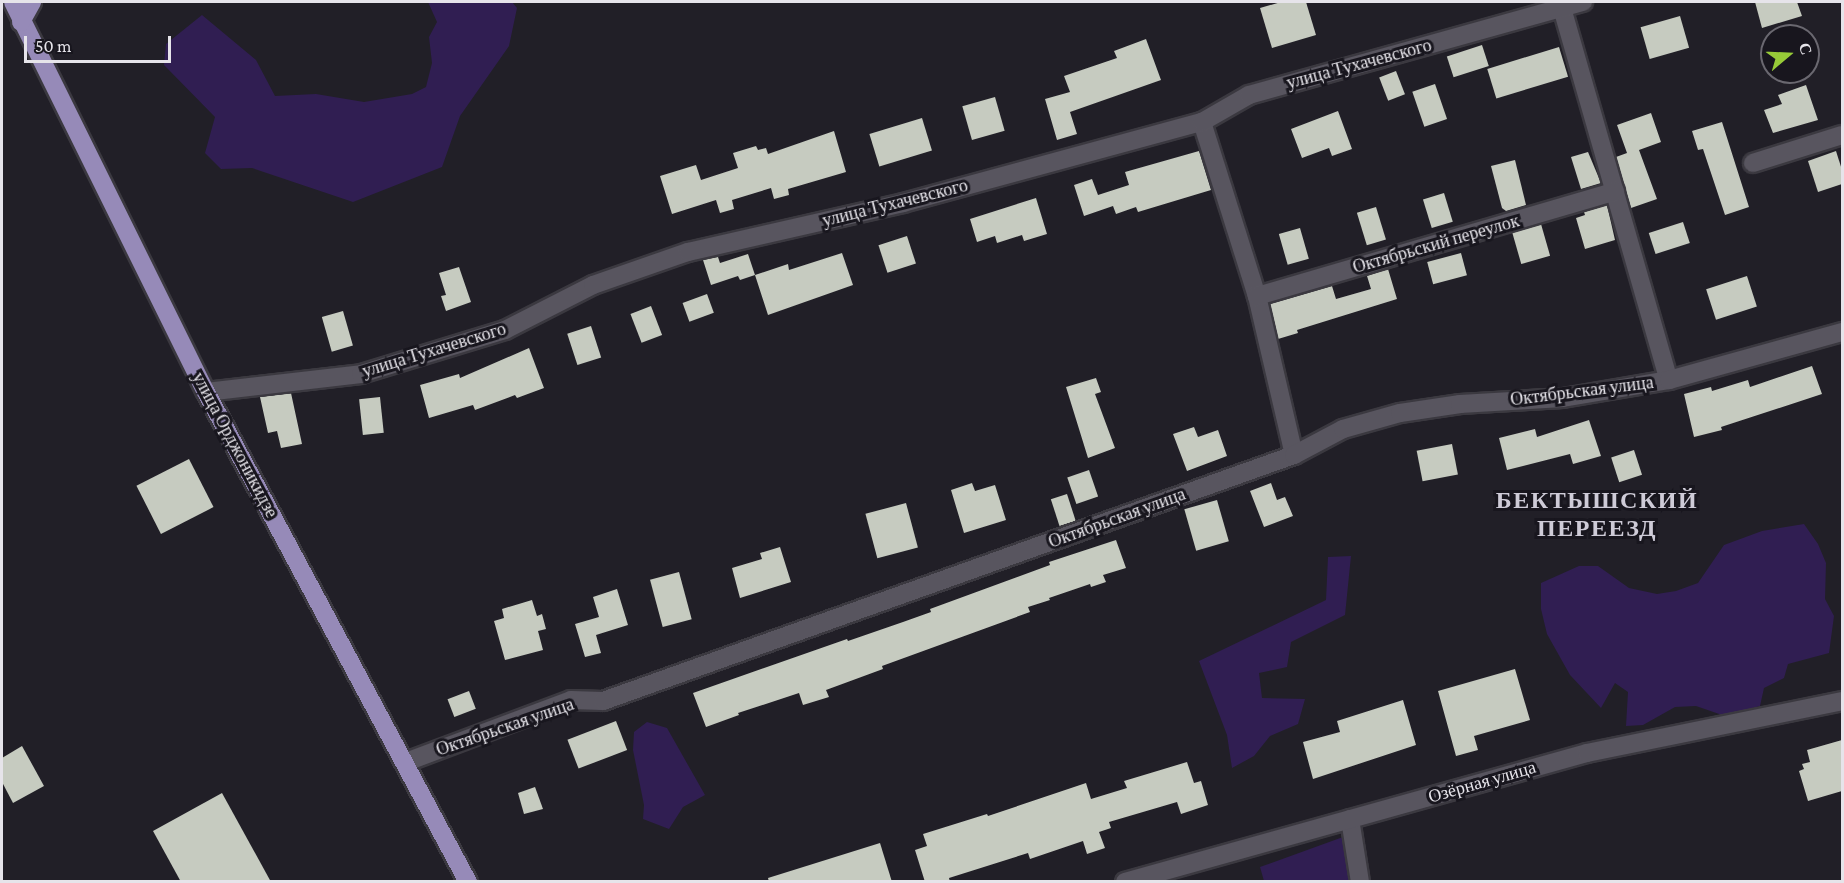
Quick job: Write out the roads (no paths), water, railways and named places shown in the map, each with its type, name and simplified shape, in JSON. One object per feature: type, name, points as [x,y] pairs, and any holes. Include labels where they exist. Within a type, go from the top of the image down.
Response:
[{"type":"main road","name":"улица Орджоникидзе","points":[[13,2],[206,392],[406,762],[468,882]]},
{"type":"main road","points":[[21,22],[33,2]]},
{"type":"street","name":"улица Тухачевского","points":[[206,392],[361,374],[505,330],[593,285],[688,252],[903,202],[1202,122],[1249,95],[1583,2]]},
{"type":"street","points":[[1562,8],[1669,380]]},
{"type":"street","points":[[1202,122],[1257,296],[1294,455]]},
{"type":"street","points":[[1754,163],[1842,135]]},
{"type":"street","name":"Октябрьский переулок","points":[[1257,296],[1615,191]]},
{"type":"street","name":"Октябрьская улица","points":[[406,762],[570,700],[603,700],[1294,455],[1343,429],[1400,413],[1460,404],[1563,398],[1669,380],[1842,332]]},
{"type":"street","name":"Озёрная улица","points":[[1125,882],[1587,753],[1842,701]]},
{"type":"street","points":[[1350,819],[1360,882]]},
{"type":"district","name":"БЕКТЫШСКИЙ ПЕРЕЕЗД","points":[[1597,514]]}]
